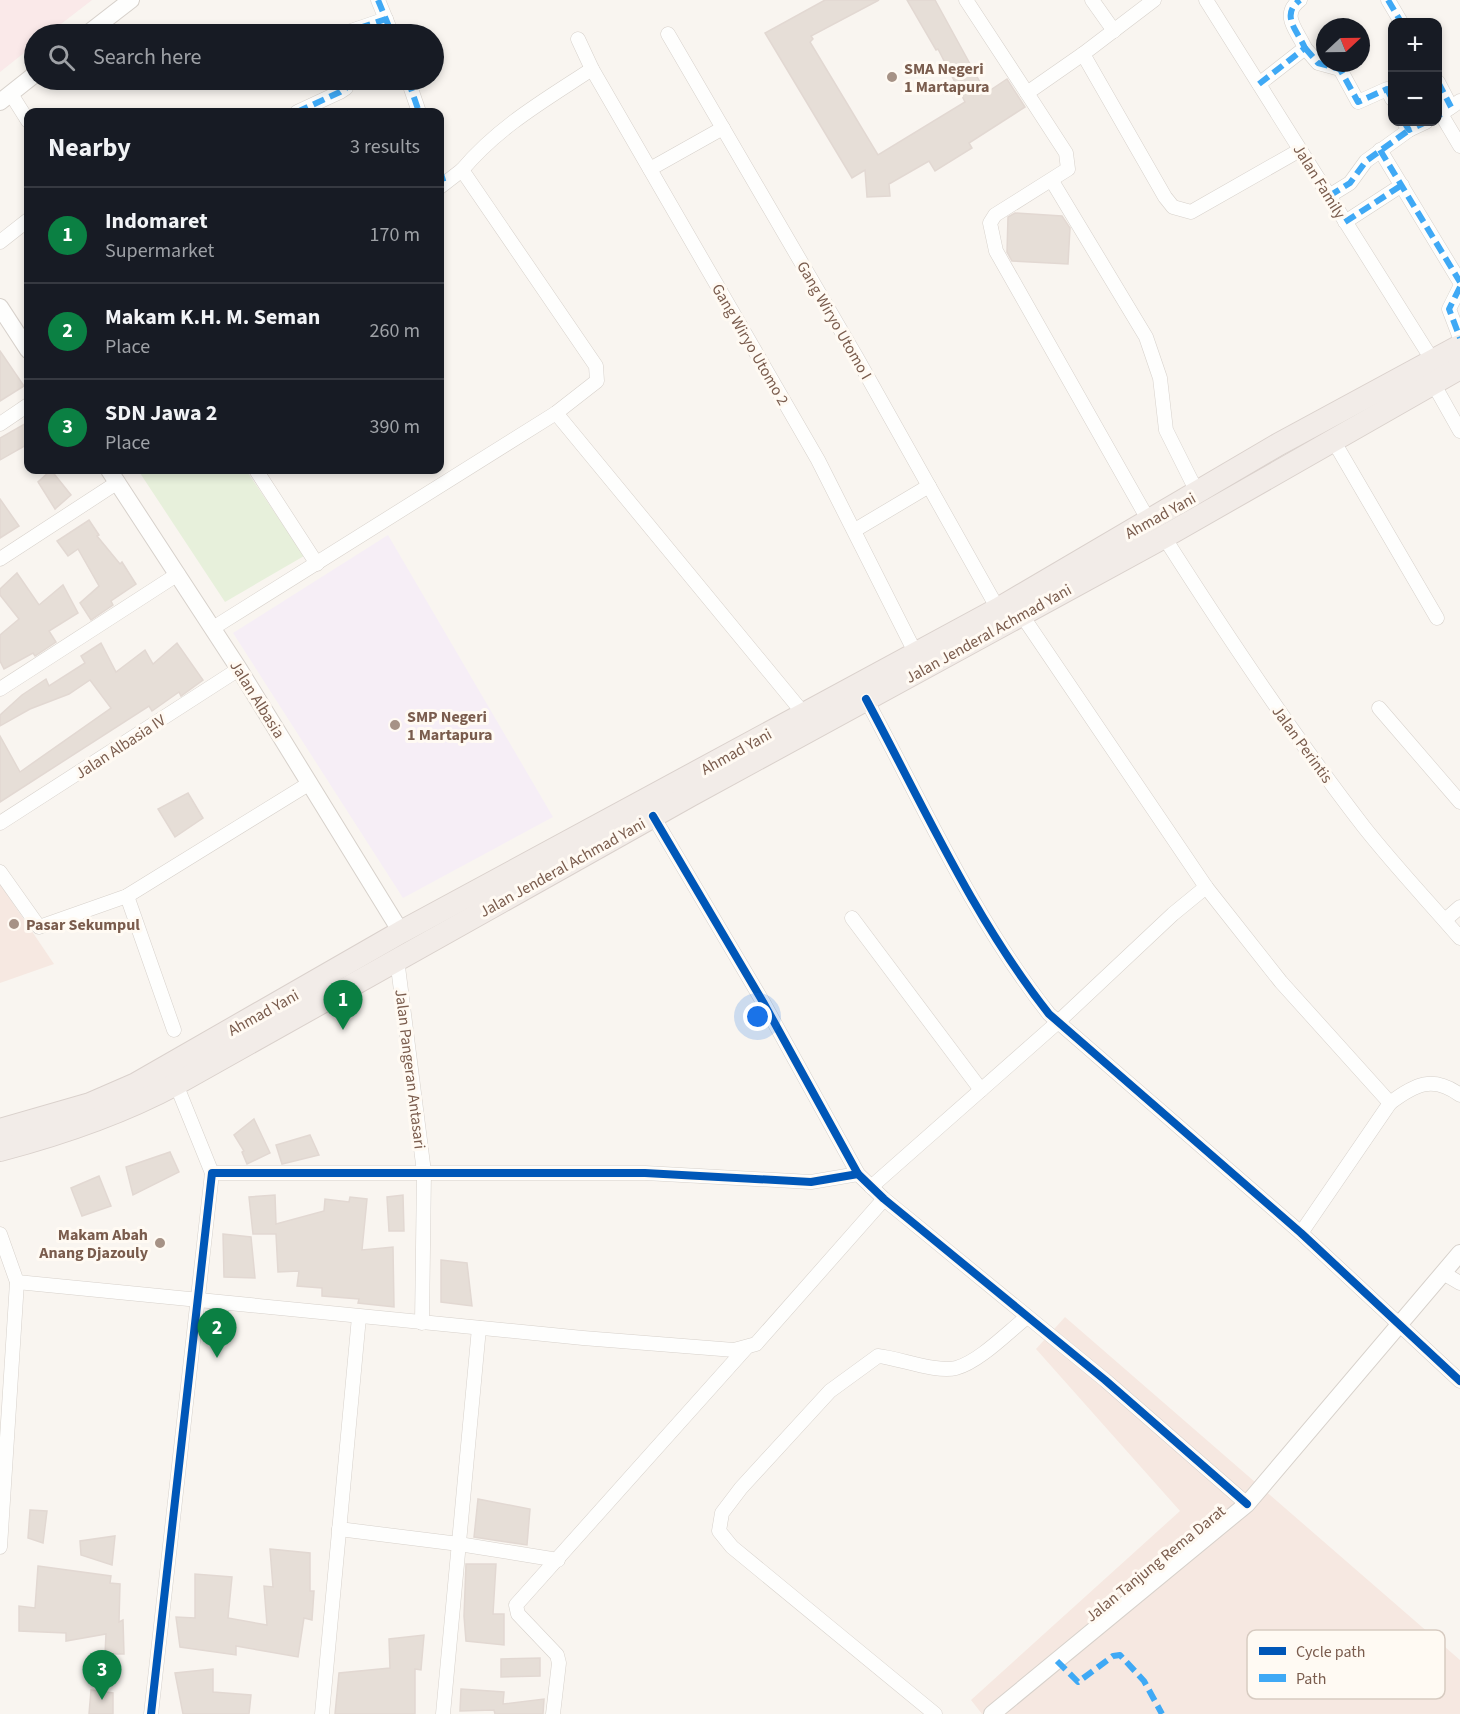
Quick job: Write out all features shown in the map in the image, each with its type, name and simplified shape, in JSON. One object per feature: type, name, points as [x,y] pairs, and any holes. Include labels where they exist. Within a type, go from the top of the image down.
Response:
[{"type":"highway","name":"Ahmad Yani","points":[[270,1020],[401,932],[998,609],[1157,529],[1198,494],[1227,489],[1258,471],[1279,444],[1433,372],[1460,346]]},
{"type":"highway","points":[[1258,471],[1333,440],[1433,372],[1460,368]]},
{"type":"highway","name":"Jalan Jenderal Achmad Yani","points":[[0,1150],[90,1123],[143,1101],[176,1084],[250,1031],[397,959],[1021,614],[1157,529],[1227,489]]},
{"type":"highway","name":"Ahmad Yani","points":[[0,1130],[90,1104],[250,1031]]},
{"type":"street","points":[[100,24],[131,0]]},
{"type":"street","points":[[378,0],[388,24]]},
{"type":"street","points":[[966,0],[1068,159],[1068,169],[1052,181],[1146,337],[1160,378],[1166,430],[1198,494]]},
{"type":"street","points":[[1092,0],[1114,31]]},
{"type":"street","points":[[1027,93],[1154,0]]},
{"type":"street","name":"Jalan Family","points":[[1206,0],[1345,222],[1433,372],[1460,431]]},
{"type":"street","points":[[1300,0],[1290,11],[1289,17],[1305,48],[1318,63],[1340,69],[1358,102],[1388,92]]},
{"type":"street","points":[[1392,2],[1399,18]]},
{"type":"street","points":[[371,24],[386,19]]},
{"type":"street","name":"Gang Wiryo Utomo I","points":[[668,34],[998,609]]},
{"type":"street","name":"Gang Wiryo Utomo 2","points":[[578,39],[592,69],[818,460],[916,654]]},
{"type":"street","points":[[1259,84],[1305,48]]},
{"type":"street","points":[[1083,54],[1165,197],[1173,207],[1191,212],[1300,150]]},
{"type":"street","points":[[444,179],[462,170],[484,144],[516,118],[592,69]]},
{"type":"street","points":[[24,83],[5,98],[24,117]]},
{"type":"street","points":[[306,108],[343,90]]},
{"type":"street","points":[[411,90],[418,108]]},
{"type":"street","points":[[1442,94],[1460,146]]},
{"type":"street","points":[[1329,196],[1350,183],[1366,161],[1406,126]]},
{"type":"street","points":[[650,169],[723,128]]},
{"type":"street","points":[[1380,150],[1460,282]]},
{"type":"street","points":[[213,628],[556,413],[595,385],[598,371],[462,170]]},
{"type":"street","name":"Jalan Perintis","points":[[1052,181],[995,215],[990,223],[996,251],[1157,529],[1254,676],[1366,829],[1460,938]]},
{"type":"street","points":[[1345,222],[1402,185]]},
{"type":"street","points":[[0,242],[24,223]]},
{"type":"street","points":[[1460,287],[1449,309],[1460,338]]},
{"type":"street","points":[[0,307],[24,344]]},
{"type":"street","points":[[0,424],[24,408]]},
{"type":"street","points":[[556,413],[804,714]]},
{"type":"street","points":[[1333,440],[1437,618]]},
{"type":"street","points":[[259,474],[317,564]]},
{"type":"street","points":[[0,559],[114,476]]},
{"type":"street","name":"Jalan Albasia","points":[[114,476],[239,669],[401,932]]},
{"type":"street","points":[[855,531],[929,486]]},
{"type":"street","points":[[0,689],[178,574]]},
{"type":"street","points":[[1021,614],[1206,887],[1281,982],[1390,1103]]},
{"type":"street","name":"Jalan Albasia IV","points":[[0,823],[239,669]]},
{"type":"street","points":[[866,699],[980,912],[1030,990],[1058,1022],[1301,1233],[1460,1381]]},
{"type":"street","points":[[1379,708],[1460,802]]},
{"type":"street","points":[[0,872],[39,927],[128,896],[310,783]]},
{"type":"street","points":[[654,816],[763,1002],[858,1174],[884,1199],[1105,1380],[1247,1504]]},
{"type":"street","points":[[871,1187],[1058,1022],[1173,914],[1206,887]]},
{"type":"street","points":[[128,896],[174,1030]]},
{"type":"street","points":[[1445,920],[1460,907]]},
{"type":"street","points":[[852,918],[981,1090]]},
{"type":"street","name":"Jalan Pangeran Antasari","points":[[397,959],[424,1172],[422,1323]]},
{"type":"street","points":[[1301,1233],[1390,1103],[1427,1083],[1437,1083],[1460,1095]]},
{"type":"street","points":[[151,1714],[212,1173],[176,1084]]},
{"type":"street","points":[[212,1173],[645,1173],[811,1182],[858,1174]]},
{"type":"street","points":[[16,1282],[422,1323],[699,1347],[746,1348],[756,1344],[884,1199]]},
{"type":"street","points":[[0,1234],[16,1282],[0,1547]]},
{"type":"street","name":"Jalan Tanjung Rema Darat","points":[[992,1714],[1247,1504],[1460,1253]]},
{"type":"street","points":[[1443,1273],[1460,1283]]},
{"type":"street","points":[[322,1714],[359,1317]]},
{"type":"street","points":[[934,1714],[732,1547],[719,1531],[722,1513],[741,1488],[830,1391],[878,1356],[955,1369],[977,1358],[1027,1317]]},
{"type":"street","points":[[443,1714],[480,1328]]},
{"type":"street","points":[[553,1714],[559,1664],[557,1655],[518,1614],[516,1605],[746,1348]]},
{"type":"street","points":[[339,1529],[459,1544],[558,1560]]},
{"type":"shaded area","points":[[0,0],[92,0],[61,24],[24,24],[24,53],[0,72]]},
{"type":"shaded area","name":"SMP Negeri 1 Martapura","points":[[388,535],[553,817],[403,898],[233,633]]},
{"type":"shaded area","name":"Pasar Sekumpul","points":[[0,884],[54,964],[0,983]]},
{"type":"shaded area","points":[[1065,1317],[1425,1630],[1247,1630],[1247,1699],[1445,1699],[1445,1647],[1460,1660],[1460,1714],[982,1714],[971,1700],[1180,1511],[1036,1349]]},
{"type":"green space","points":[[141,474],[249,474],[304,556],[225,602]]},
{"type":"building","points":[[825,0],[879,0],[811,36],[813,39],[810,42],[878,155],[965,102],[938,49],[936,50],[907,0],[935,0],[986,93],[1007,79],[1025,107],[969,143],[972,148],[935,171],[929,161],[889,184],[890,196],[867,197],[865,170],[852,178],[765,33]]},
{"type":"building","points":[[1015,213],[1062,216],[1070,228],[1068,264],[1012,261],[1007,252],[1008,217]]},
{"type":"building","points":[[0,351],[24,386],[0,401]]},
{"type":"building","points":[[24,424],[24,446],[0,460],[0,438]]},
{"type":"building","points":[[47,474],[54,474],[71,495],[55,509],[38,482]]},
{"type":"building","points":[[0,499],[19,526],[0,538]]},
{"type":"building","points":[[89,520],[99,535],[97,536],[120,564],[122,562],[136,584],[111,601],[113,605],[91,620],[80,603],[99,586],[78,549],[68,556],[57,541]]},
{"type":"building","points":[[17,573],[39,605],[63,585],[78,613],[49,631],[56,642],[35,656],[33,653],[4,669],[0,661],[0,635],[19,619],[0,595],[0,589]]},
{"type":"building","points":[[101,643],[116,672],[145,650],[153,664],[177,643],[203,680],[181,696],[179,692],[152,711],[149,706],[0,802],[0,736],[20,772],[111,708],[90,680],[69,694],[30,709],[0,726],[0,715],[22,695],[46,679],[49,686],[85,663],[81,656]]},
{"type":"building","points":[[188,793],[203,818],[175,837],[158,809]]},
{"type":"building","points":[[254,1119],[270,1153],[247,1164],[242,1152],[244,1151],[234,1135]]},
{"type":"building","points":[[310,1135],[319,1155],[282,1164],[276,1145]]},
{"type":"building","points":[[170,1152],[179,1172],[133,1195],[126,1167]]},
{"type":"building","points":[[99,1176],[111,1206],[82,1216],[71,1188]]},
{"type":"building","points":[[275,1195],[276,1224],[324,1211],[325,1199],[349,1202],[350,1197],[367,1199],[362,1250],[393,1247],[394,1307],[358,1303],[359,1299],[322,1296],[322,1288],[297,1286],[299,1271],[278,1272],[276,1234],[253,1234],[249,1197]]},
{"type":"building","points":[[403,1195],[404,1231],[389,1231],[387,1197]]},
{"type":"building","points":[[223,1234],[251,1237],[255,1278],[224,1277]]},
{"type":"building","points":[[441,1260],[467,1263],[472,1306],[441,1302]]},
{"type":"building","points":[[478,1499],[530,1509],[527,1545],[474,1537]]},
{"type":"building","points":[[30,1510],[47,1511],[43,1543],[28,1538]]},
{"type":"building","points":[[115,1536],[112,1565],[81,1555],[80,1541]]},
{"type":"building","points":[[270,1549],[310,1553],[310,1591],[314,1591],[312,1620],[304,1618],[298,1657],[236,1646],[236,1655],[180,1647],[176,1617],[195,1618],[195,1574],[232,1577],[228,1618],[267,1625],[264,1586],[273,1587]]},
{"type":"building","points":[[466,1564],[496,1564],[493,1614],[504,1614],[504,1645],[466,1641],[464,1616]]},
{"type":"building","points":[[38,1566],[111,1576],[110,1583],[120,1584],[119,1622],[123,1620],[124,1654],[105,1654],[106,1634],[66,1641],[66,1633],[19,1631],[19,1606],[35,1608]]},
{"type":"building","points":[[424,1635],[421,1670],[415,1669],[415,1714],[335,1714],[339,1673],[390,1668],[389,1639]]},
{"type":"building","points":[[540,1658],[540,1676],[501,1677],[501,1659]]},
{"type":"building","points":[[213,1669],[213,1692],[251,1695],[249,1714],[183,1714],[175,1673]]},
{"type":"building","points":[[461,1689],[504,1692],[503,1704],[544,1699],[543,1714],[495,1714],[494,1710],[460,1711]]},
{"type":"building","points":[[91,1690],[113,1693],[113,1714],[89,1714]]},
{"type":"marked path","points":[[378,0],[388,24]]},
{"type":"marked path","points":[[1259,84],[1305,48],[1291,17],[1291,11],[1300,0]]},
{"type":"marked path","points":[[1388,0],[1399,18]]},
{"type":"marked path","points":[[371,24],[386,19]]},
{"type":"marked path","points":[[1305,48],[1318,63],[1340,69],[1358,102],[1387,89],[1388,91]]},
{"type":"marked path","points":[[306,108],[343,90]]},
{"type":"marked path","points":[[411,90],[418,108]]},
{"type":"marked path","points":[[1442,90],[1451,107]]},
{"type":"marked path","points":[[1406,126],[1409,130],[1418,126]]},
{"type":"marked path","points":[[1329,196],[1350,183],[1366,161],[1409,130]]},
{"type":"marked path","points":[[1380,150],[1460,282]]},
{"type":"marked path","points":[[1345,222],[1402,185]]},
{"type":"marked path","points":[[1460,287],[1449,309],[1460,338]]},
{"type":"marked path","points":[[1057,1661],[1078,1682],[1113,1656],[1120,1655],[1144,1681],[1162,1714]]},
{"type":"cycle path","points":[[866,699],[973,901],[1022,978],[1049,1014],[1301,1233],[1460,1381]]},
{"type":"cycle path","points":[[653,816],[763,1002],[858,1174],[884,1199],[1105,1380],[1247,1504]]},
{"type":"cycle path","points":[[151,1714],[212,1173],[645,1173],[811,1182],[858,1174]]},
{"type":"place","name":"SMA Negeri 1 Martapura","points":[[892,77]]},
{"type":"place","name":"SMP Negeri 1 Martapura","points":[[395,725]]},
{"type":"place","name":"Pasar Sekumpul","points":[[14,924]]},
{"type":"place","name":"Indomaret","points":[[343,1030]]},
{"type":"place","name":"Makam Abah Anang Djazouly","points":[[160,1243]]},
{"type":"place","name":"Makam K.H. M. Seman","points":[[217,1358]]},
{"type":"place","name":"SDN Jawa 2","points":[[102,1700]]}]
